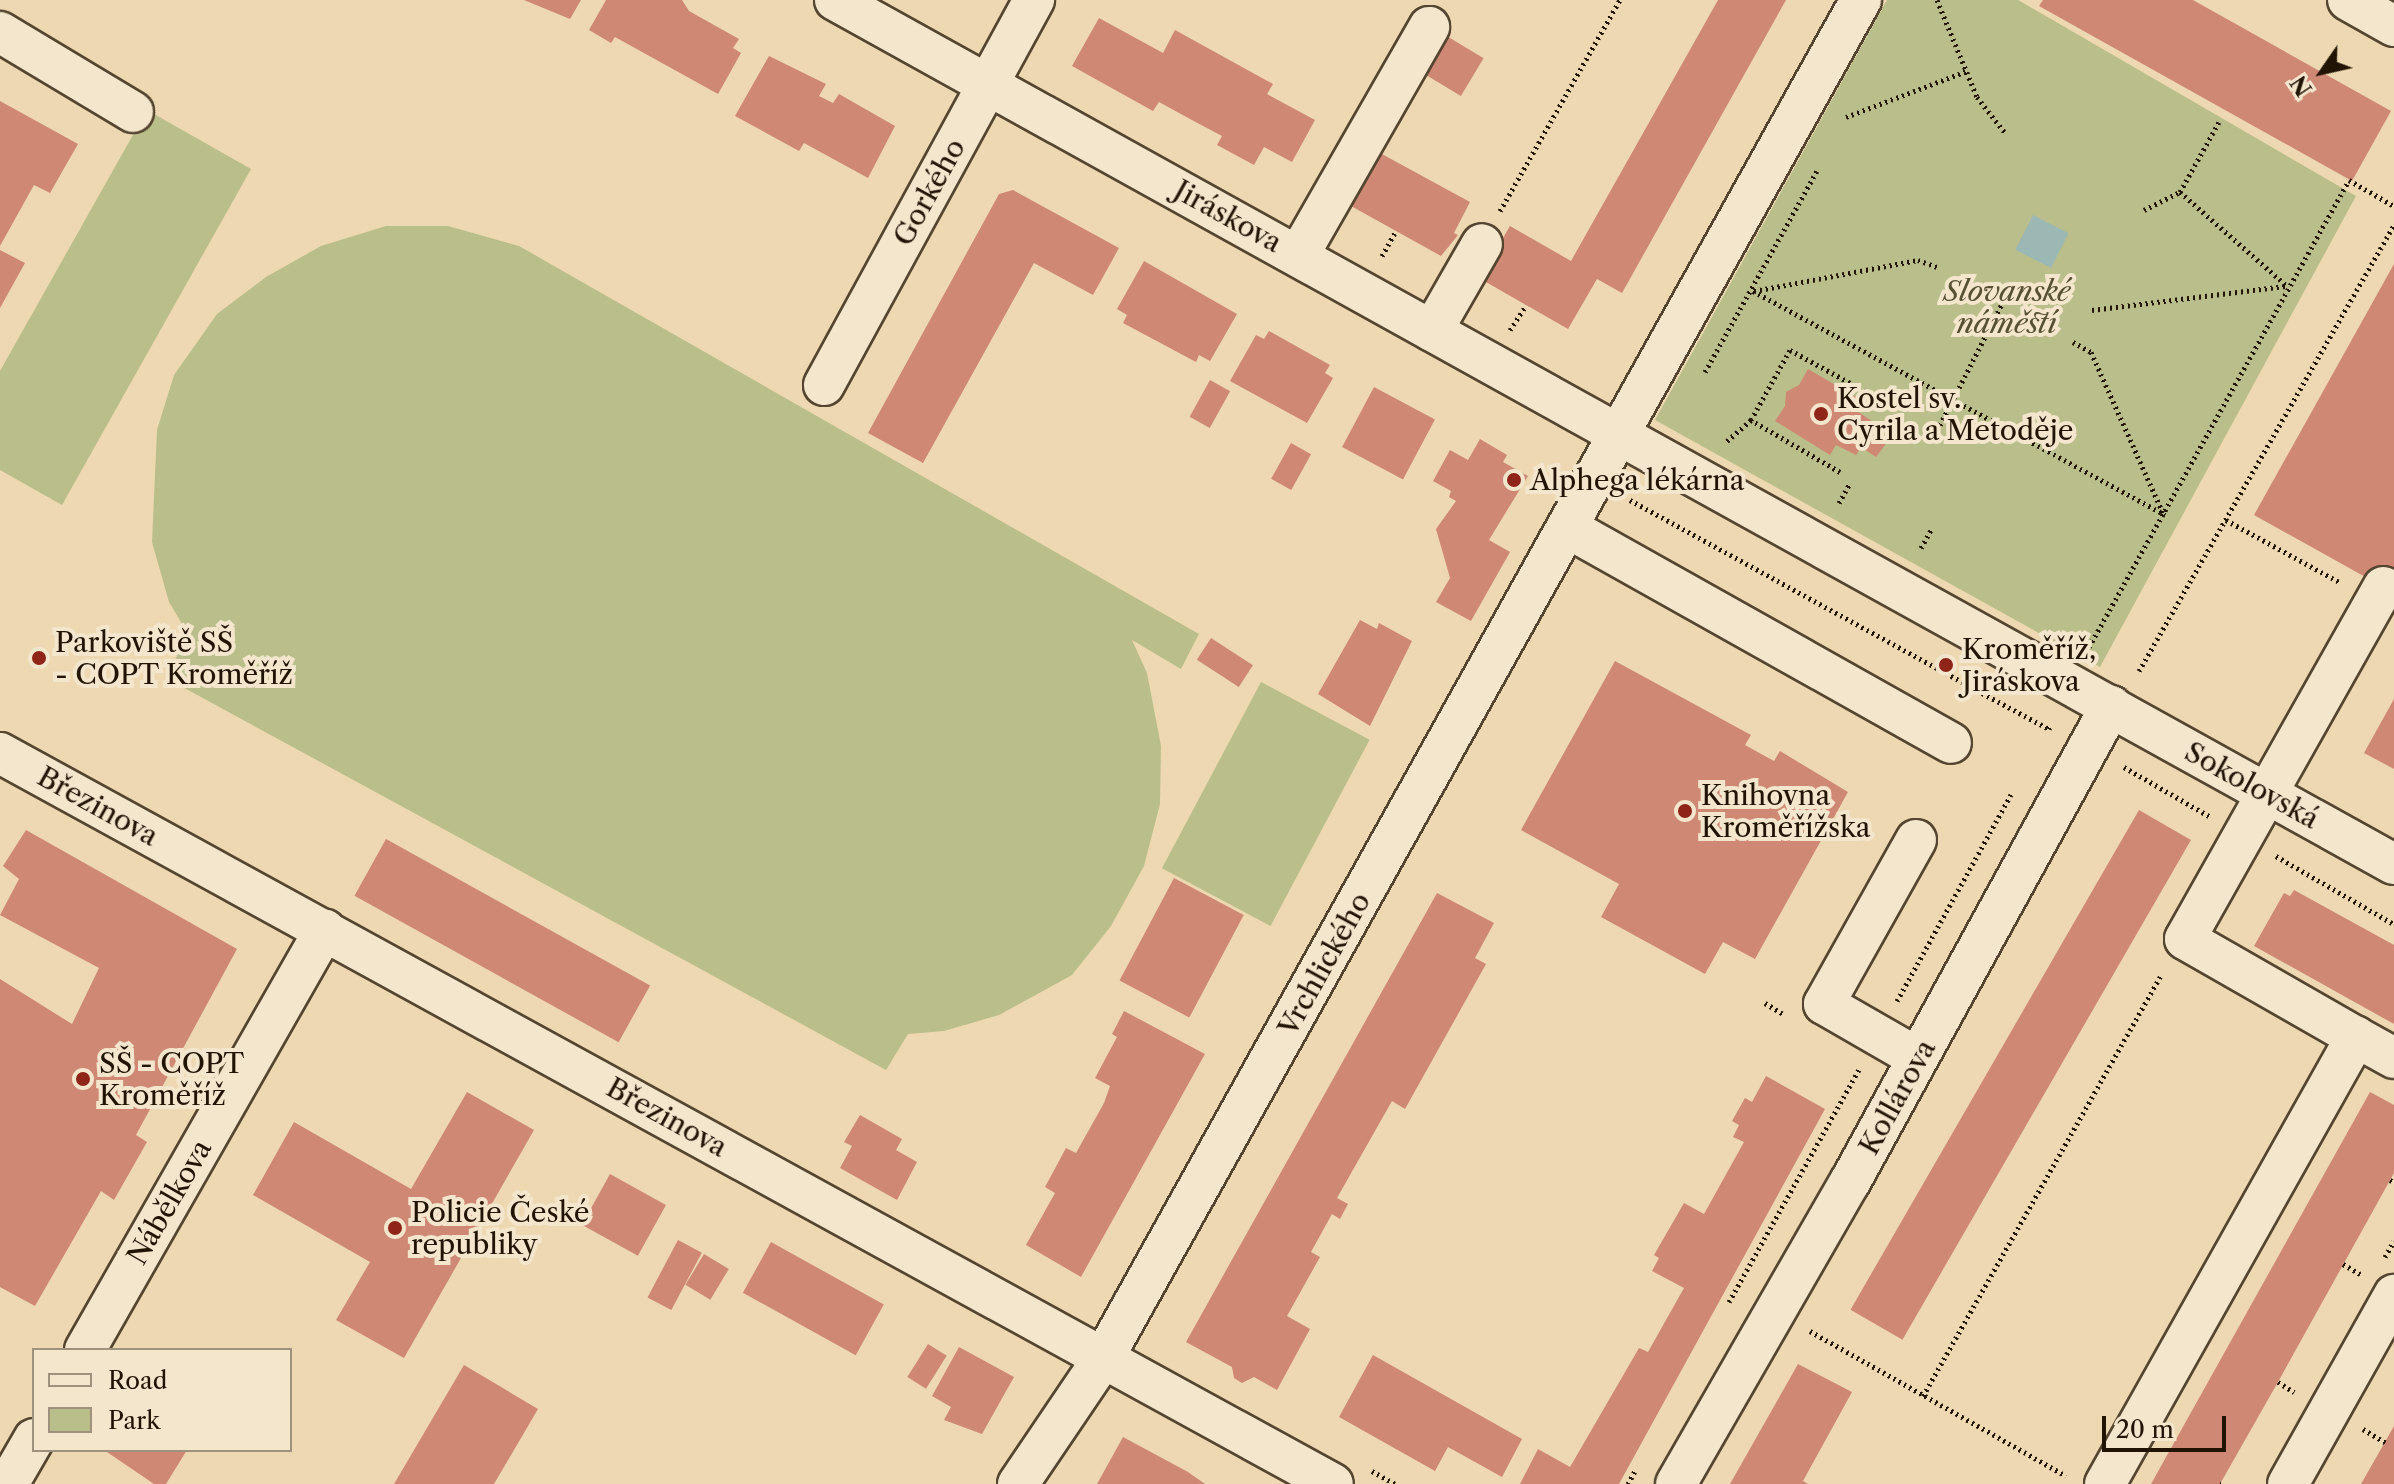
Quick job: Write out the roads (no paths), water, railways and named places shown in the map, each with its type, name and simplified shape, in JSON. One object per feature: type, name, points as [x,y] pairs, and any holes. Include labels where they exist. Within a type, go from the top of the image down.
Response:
[{"type":"street","name":"Jiráskova","points":[[835,0],[988,82],[1619,436]]},
{"type":"street","name":"Gorkého","points":[[824,385],[1034,0]]},
{"type":"street","points":[[1861,0],[1619,436],[2111,706]]},
{"type":"street","points":[[2348,0],[2394,26]]},
{"type":"street","points":[[1298,256],[1429,27]]},
{"type":"street","points":[[0,32],[133,112]]},
{"type":"street","points":[[1432,331],[1482,244]]},
{"type":"street","name":"Vrchlického","points":[[1018,1484],[1104,1357],[1619,436]]},
{"type":"street","points":[[1568,528],[1951,743]]},
{"type":"street","points":[[2379,594],[2185,939],[2394,1058]]},
{"type":"street","name":"Sokolovská","points":[[2111,706],[2394,864]]},
{"type":"street","name":"Kollárova","points":[[1676,1484],[1918,1058],[2111,706]]},
{"type":"street","name":"Březinova","points":[[0,753],[1333,1484]]},
{"type":"street","points":[[1916,840],[1824,1004],[1918,1058]]},
{"type":"street","name":"Nábělkova","points":[[86,1348],[325,930]]},
{"type":"street","points":[[2105,1484],[2356,1037]]},
{"type":"street","points":[[2288,1484],[2394,1295]]},
{"type":"street","points":[[8,1484],[32,1442]]},
{"type":"water","points":[[2033,215],[2069,233],[2051,268],[2015,250]]},
{"type":"place","name":"Kostel sv. Cyrila a Metoděje","points":[[1821,414]]},
{"type":"place","name":"Alphega lékárna","points":[[1514,480]]},
{"type":"place","name":"Parkoviště SŠ - COPT Kroměříž","points":[[39,658]]},
{"type":"place","name":"Kroměříž, Jiráskova","points":[[1946,665]]},
{"type":"place","name":"Knihovna Kroměřížska","points":[[1685,811]]},
{"type":"place","name":"SŠ - COPT Kroměříž","points":[[83,1079]]},
{"type":"place","name":"Policie České republiky","points":[[395,1228]]},
{"type":"park label","name":"Slovanské náměstí","points":[[2007,307]]}]
